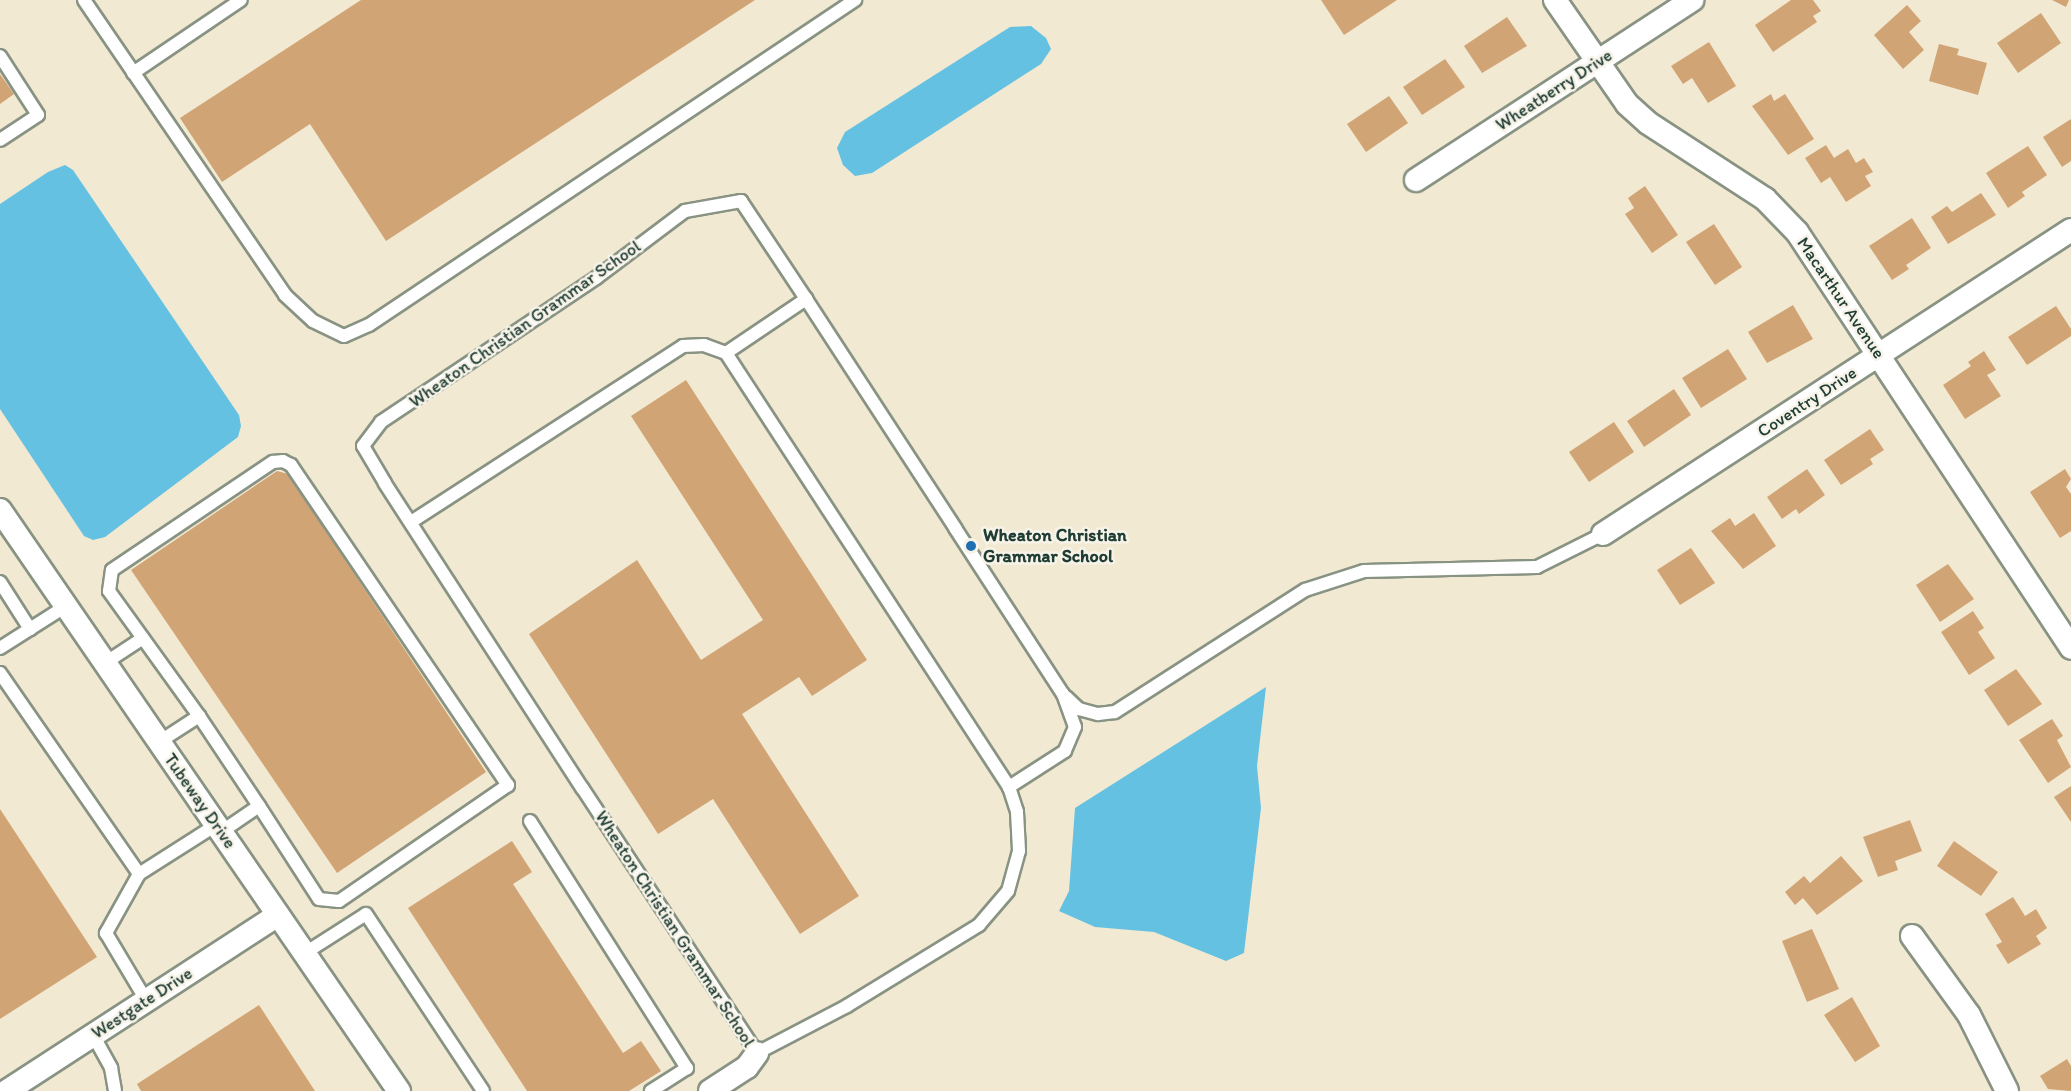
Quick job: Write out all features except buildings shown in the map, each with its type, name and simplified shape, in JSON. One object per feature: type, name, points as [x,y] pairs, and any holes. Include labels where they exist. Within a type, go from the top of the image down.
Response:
[{"type":"street","name":"Macarthur Avenue","points":[[1555,0],[1627,104],[1648,123],[1778,211],[1879,355],[2071,648]]},
{"type":"street","name":"Wheatberry Drive","points":[[1416,180],[1692,0]]},
{"type":"street","name":"Coventry Drive","points":[[1603,534],[2071,230]]},
{"type":"street","name":"Tubeway Drive","points":[[0,510],[399,1091]]},
{"type":"street","name":"Westgate Drive","points":[[18,1088],[93,1035],[278,915]]},
{"type":"street","points":[[1912,936],[1969,1015],[2007,1091]]},
{"type":"street","points":[[710,1091],[747,1067],[757,1053]]},
{"type":"lane","points":[[84,0],[285,295],[313,321],[344,336],[369,325],[855,0]]},
{"type":"lane","points":[[133,73],[241,0]]},
{"type":"lane","points":[[0,56],[38,115],[0,140]]},
{"type":"lane","name":"Wheaton Christian Grammar School","points":[[726,353],[1009,787],[1017,812],[1019,851],[1008,891],[979,925],[848,1006],[757,1053],[363,446],[381,422],[596,278],[685,211],[741,201],[806,299]]},
{"type":"lane","points":[[411,522],[683,346],[704,345],[726,353],[806,299],[1063,694],[1075,727],[1065,752],[1009,787]]},
{"type":"lane","points":[[283,461],[291,465],[508,785],[339,901],[319,899],[199,716],[143,638],[109,591],[112,570],[273,462],[283,461]]},
{"type":"lane","points":[[1063,694],[1079,709],[1098,714],[1115,712],[1305,590],[1364,571],[1538,567],[1603,534]]},
{"type":"lane","points":[[0,582],[30,629]]},
{"type":"lane","points":[[0,648],[66,606]]},
{"type":"lane","points":[[105,663],[143,638]]},
{"type":"lane","points":[[0,673],[139,874]]},
{"type":"lane","points":[[159,742],[199,716]]},
{"type":"lane","points":[[146,1000],[106,933],[139,874],[259,806]]},
{"type":"lane","points":[[530,821],[687,1068],[651,1091]]},
{"type":"lane","points":[[304,953],[366,914],[483,1091]]},
{"type":"lane","points":[[93,1035],[111,1068],[115,1091]]},
{"type":"water","points":[[1031,26],[1046,38],[1051,49],[1041,64],[872,173],[855,176],[843,165],[837,148],[845,132],[1010,27]]},
{"type":"water","points":[[65,165],[73,170],[239,415],[241,426],[238,437],[105,537],[93,540],[84,536],[0,409],[0,204],[48,172]]},
{"type":"water","points":[[1266,687],[1257,766],[1261,808],[1244,953],[1226,961],[1154,932],[1095,927],[1059,911],[1069,891],[1075,808]]},
{"type":"place","name":"Wheaton Christian Grammar School","points":[[971,546]]}]
